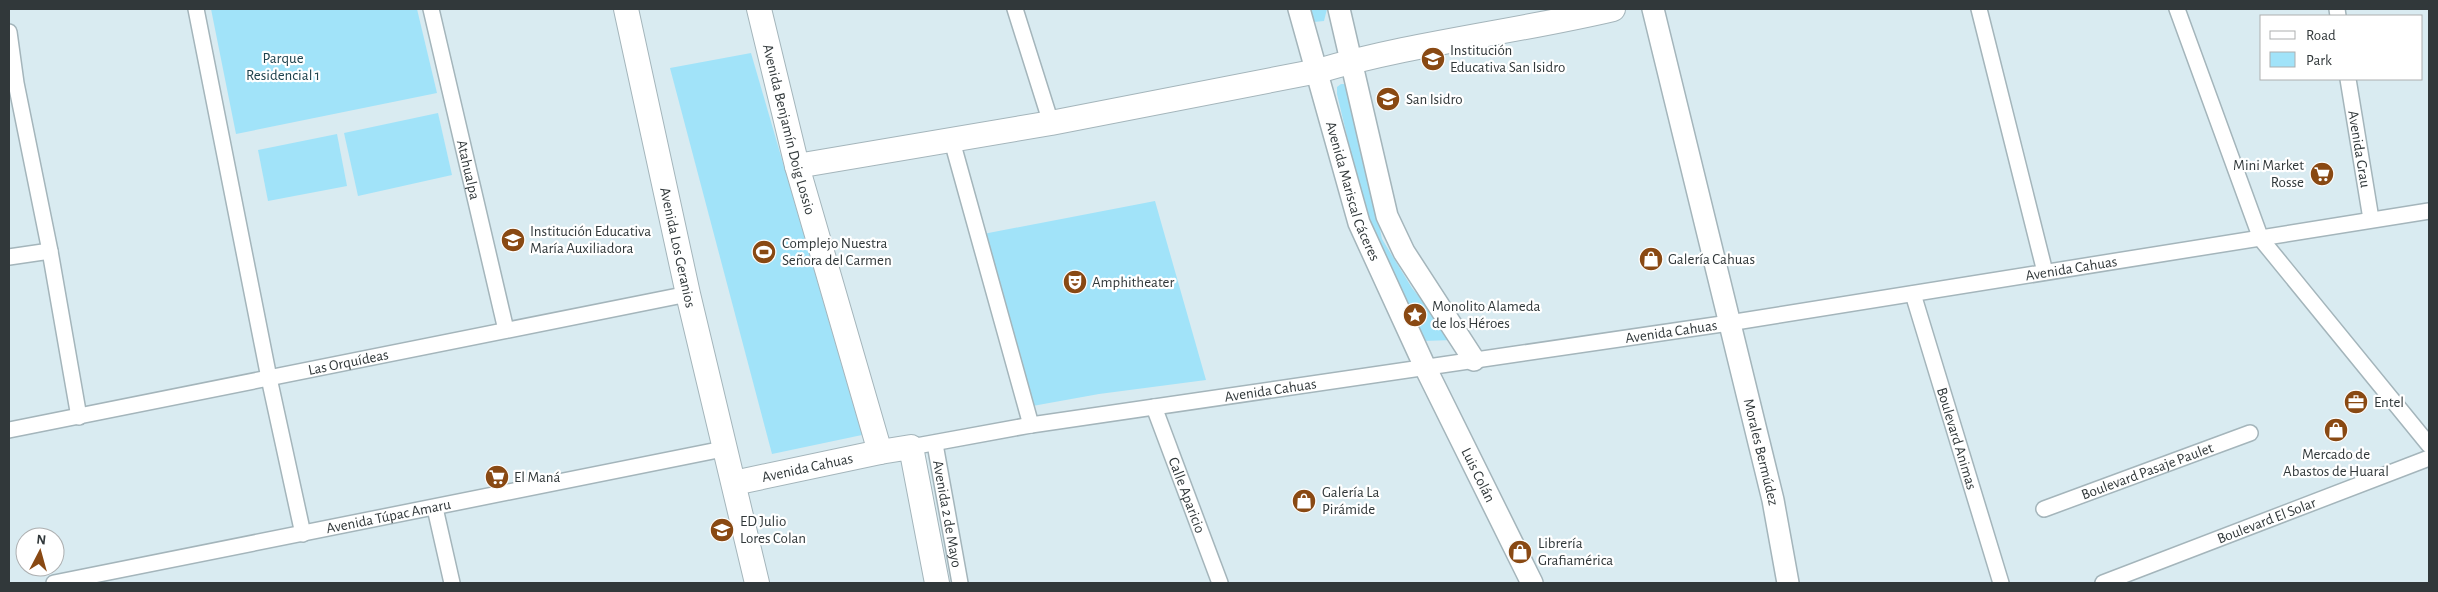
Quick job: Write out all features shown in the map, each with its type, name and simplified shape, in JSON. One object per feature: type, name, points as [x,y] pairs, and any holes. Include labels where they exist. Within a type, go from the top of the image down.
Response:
[{"type":"main road","name":"Avenida Los Geranios","points":[[626,9],[723,449],[734,484],[757,583]]},
{"type":"main road","name":"Avenida Benjamín Doig Lossio","points":[[759,9],[797,166],[880,452]]},
{"type":"main road","points":[[797,166],[1051,123],[1318,71],[1352,61],[1551,16],[1613,9]]},
{"type":"main road","name":"Avenida Cahuas","points":[[734,484],[880,452],[911,448]]},
{"type":"main road","name":"Avenida 2 de Mayo","points":[[911,448],[937,583]]},
{"type":"street","points":[[196,9],[269,378],[303,534]]},
{"type":"street","name":"Atahualpa","points":[[431,9],[506,330]]},
{"type":"street","points":[[1015,9],[1051,123]]},
{"type":"street","name":"Avenida Mariscal Cáceres","points":[[1298,9],[1318,71],[1359,223],[1425,367]]},
{"type":"street","points":[[1339,9],[1387,216],[1404,252],[1474,360]]},
{"type":"street","name":"Morales Bermúdez","points":[[1653,9],[1774,500],[1788,583]]},
{"type":"street","points":[[1979,9],[2045,272]]},
{"type":"street","points":[[2177,9],[2260,239],[2429,445]]},
{"type":"street","points":[[9,32],[12,83],[50,251],[79,417]]},
{"type":"street","name":"Avenida Grau","points":[[2348,80],[2371,219]]},
{"type":"street","points":[[952,141],[1031,426]]},
{"type":"street","name":"Avenida Cahuas","points":[[911,448],[1031,426],[1729,323],[2429,211]]},
{"type":"street","points":[[9,257],[50,251]]},
{"type":"street","name":"Las Orquídeas","points":[[9,430],[688,294]]},
{"type":"street","name":"Boulevard Animas","points":[[1912,294],[2001,583]]},
{"type":"street","name":"Luis Colán","points":[[1425,367],[1532,583]]},
{"type":"street","name":"Calle Aparicio","points":[[1154,407],[1220,583]]},
{"type":"street","name":"Boulevard Pasaje Paulet","points":[[2044,509],[2250,433]]},
{"type":"street","name":"Avenida 2 de Mayo","points":[[935,444],[960,583]]},
{"type":"street","name":"Avenida Túpac Amaru","points":[[54,583],[723,449]]},
{"type":"street","name":"Boulevard El Solar","points":[[2104,583],[2429,458]]},
{"type":"street","points":[[435,508],[452,583]]},
{"type":"green space","name":"Parque Residencial 1","points":[[211,9],[417,9],[437,93],[236,134]]},
{"type":"green space","points":[[1306,9],[1327,9],[1324,21],[1314,22]]},
{"type":"green space","name":"Complejo Nuestra Señora del Carmen","points":[[751,53],[862,435],[772,454],[670,68]]},
{"type":"green space","points":[[1341,84],[1347,84],[1368,170],[1382,239],[1412,288],[1454,340],[1423,341],[1364,208],[1337,94],[1337,87]]},
{"type":"green space","points":[[438,113],[452,175],[358,196],[344,133]]},
{"type":"green space","points":[[337,134],[347,186],[268,201],[258,150]]},
{"type":"green space","points":[[1155,201],[1206,380],[1099,394],[1027,407],[978,235]]},
{"type":"place","name":"Institución Educativa San Isidro","points":[[1433,59]]},
{"type":"place","name":"San Isidro","points":[[1388,99]]},
{"type":"place","name":"Mini Market Rosse","points":[[2322,174]]},
{"type":"place","name":"Institución Educativa María Auxiliadora","points":[[513,240]]},
{"type":"place","name":"Complejo Nuestra Señora del Carmen","points":[[764,252]]},
{"type":"place","name":"Galería Cahuas","points":[[1651,259]]},
{"type":"place","name":"Amphitheater","points":[[1075,282]]},
{"type":"place","name":"Monolito Alameda de los Héroes","points":[[1415,315]]},
{"type":"place","name":"Entel","points":[[2356,402]]},
{"type":"place","name":"Mercado de Abastos de Huaral","points":[[2336,430]]},
{"type":"place","name":"El Maná","points":[[497,477]]},
{"type":"place","name":"Galería La Pirámide","points":[[1304,501]]},
{"type":"place","name":"ED Julio Lores Colan","points":[[722,530]]},
{"type":"place","name":"Librería Grafiamérica","points":[[1520,552]]}]
